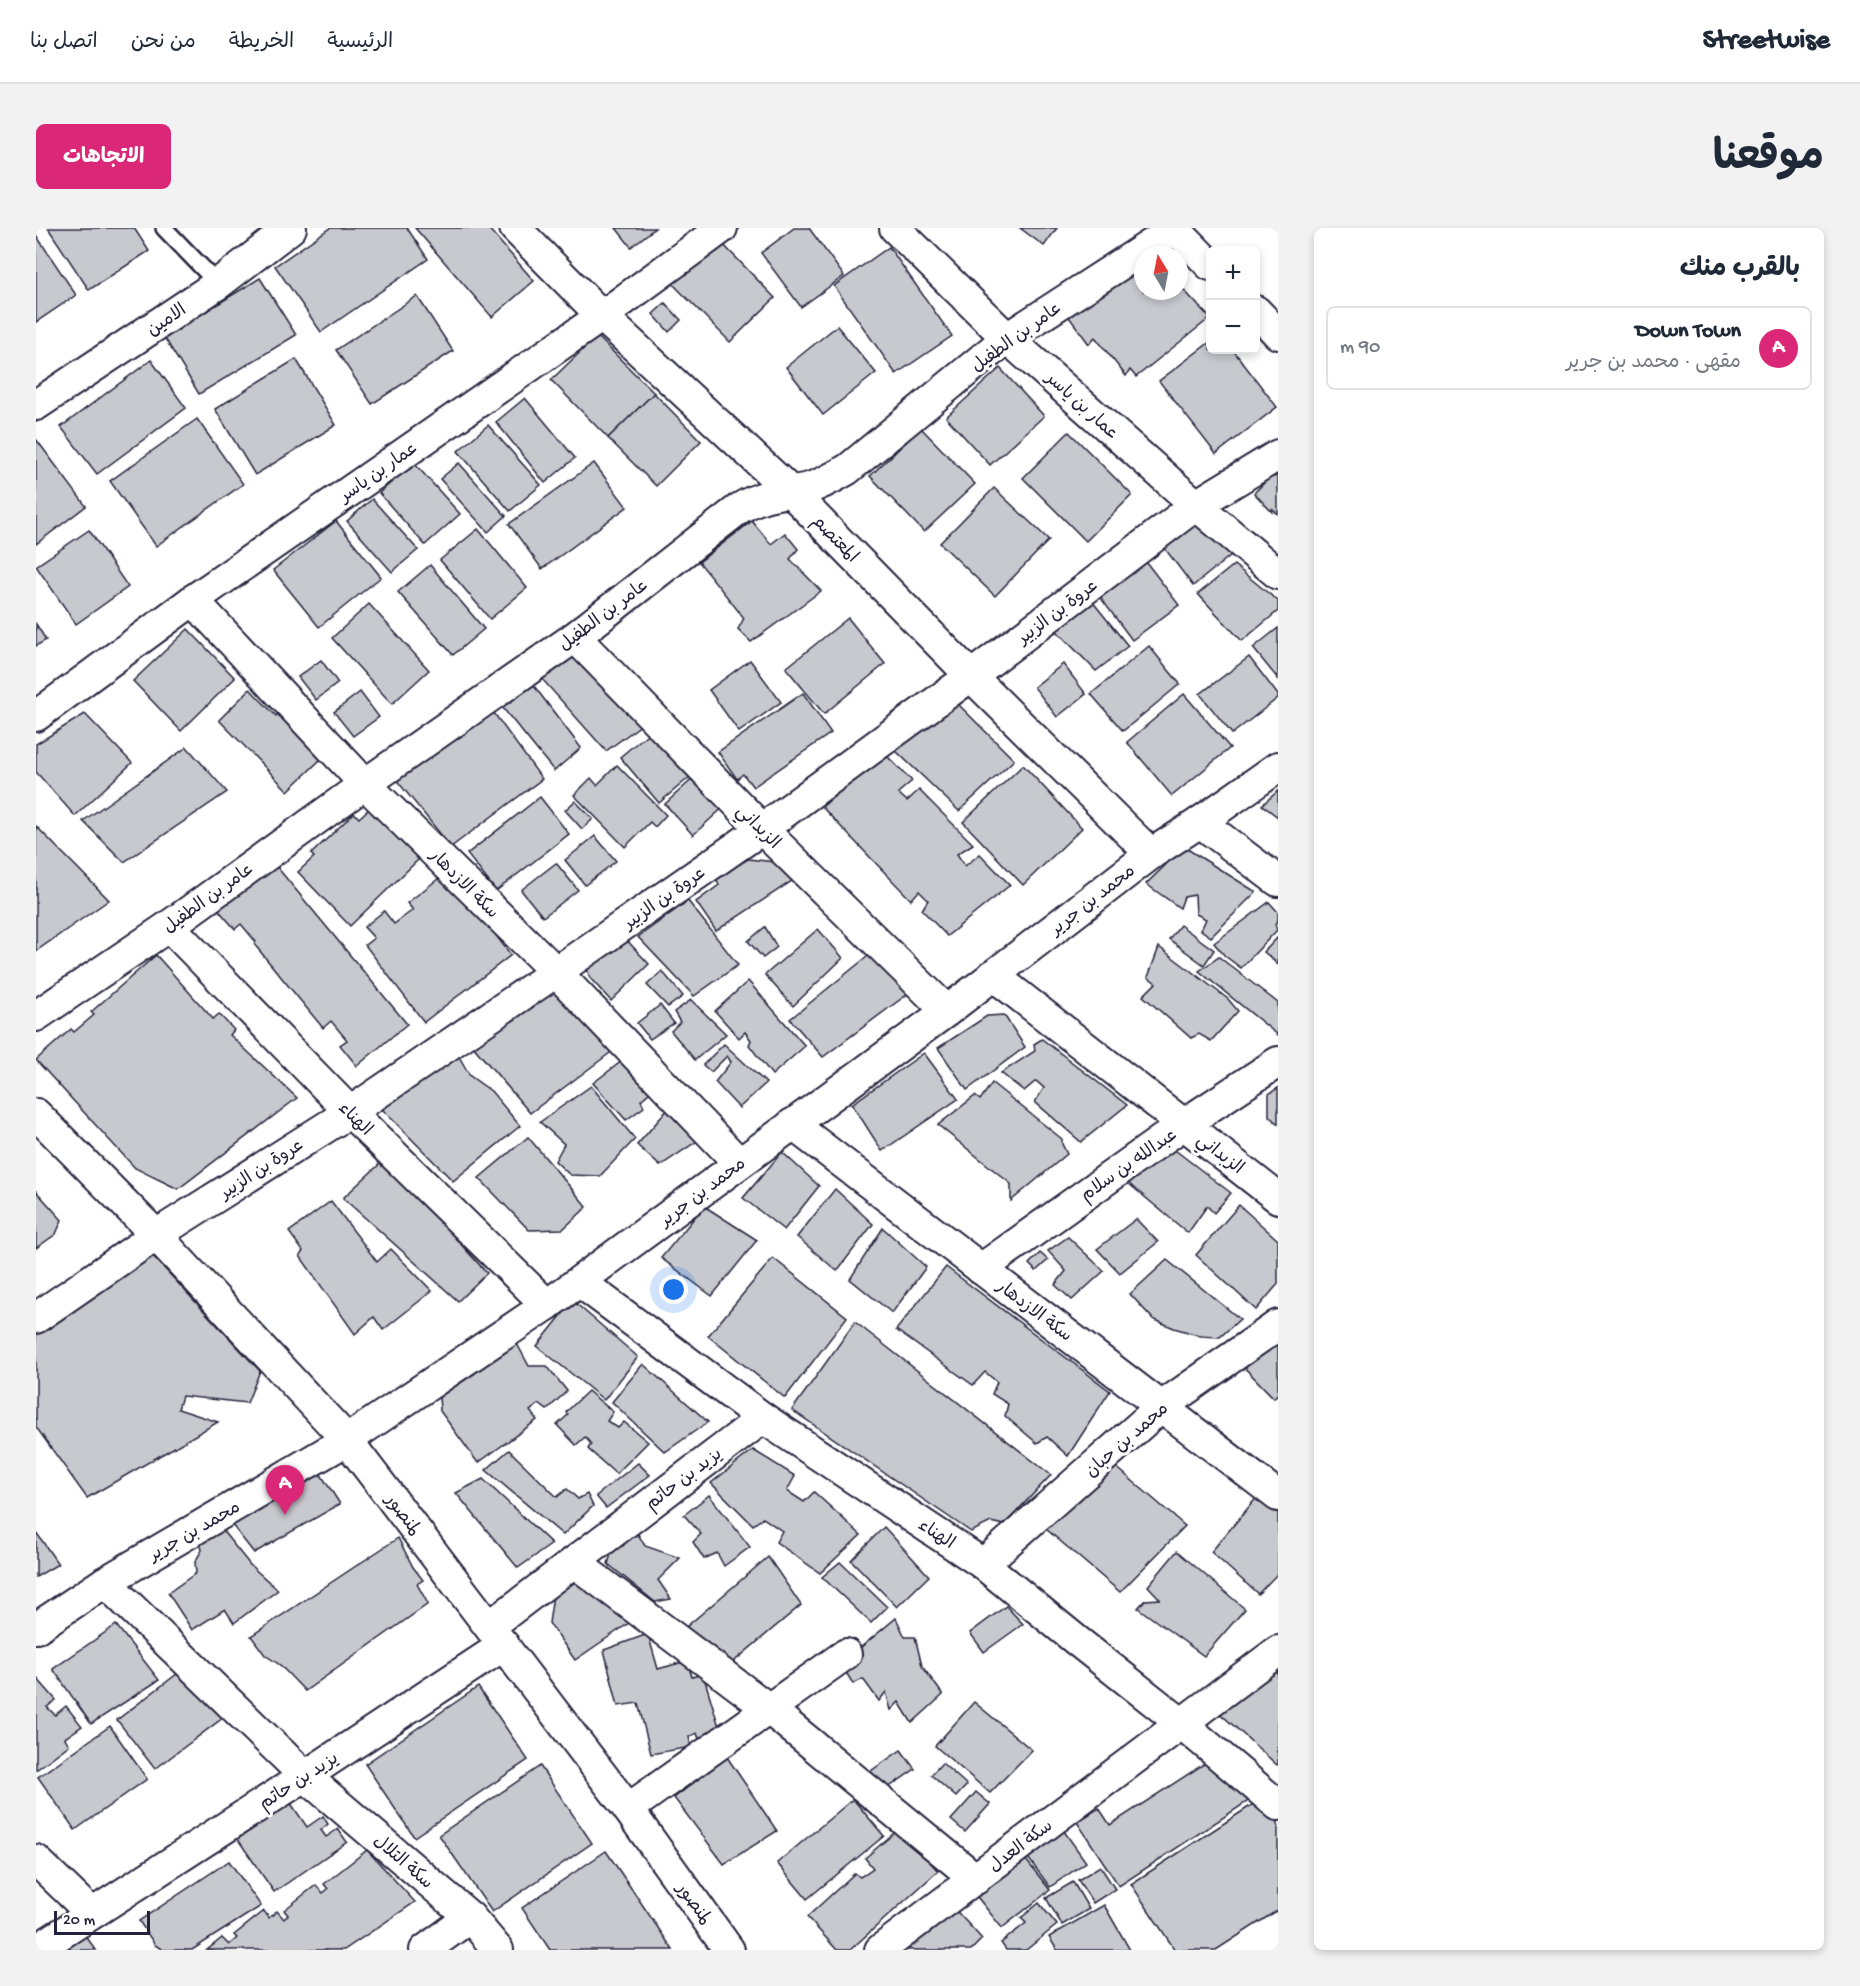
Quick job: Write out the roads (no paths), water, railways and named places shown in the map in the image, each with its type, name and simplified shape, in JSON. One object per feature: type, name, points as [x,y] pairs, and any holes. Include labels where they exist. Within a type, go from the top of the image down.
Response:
[{"type":"street","name":"الامين","points":[[36,405],[218,284],[291,228]]},
{"type":"street","name":"المعتصم","points":[[515,228],[602,316],[790,491],[1150,854]]},
{"type":"street","name":"عمار بن ياسر","points":[[36,716],[193,600],[602,316],[722,228]]},
{"type":"street","name":"عمار بن ياسر","points":[[895,228],[1007,338],[1196,505],[1278,574]]},
{"type":"street","name":"عامر بن الطفيل","points":[[36,1016],[169,926],[365,784],[575,637],[740,508],[755,499],[811,487],[830,480],[848,469],[1007,338],[1174,228]]},
{"type":"street","points":[[1174,228],[1206,261]]},
{"type":"street","points":[[1260,315],[1278,334]]},
{"type":"street","name":"عروة بن الزبير","points":[[36,1318],[156,1235],[350,1112],[762,829],[971,676],[1196,505],[1278,455]]},
{"type":"street","name":"سكة الازدهار","points":[[193,600],[365,784],[556,972],[739,1163]]},
{"type":"street","name":"الزبداني","points":[[575,637],[762,829],[947,1011]]},
{"type":"street","name":"محمد بن جرير","points":[[36,1628],[105,1582],[347,1440],[547,1305],[947,1011],[1150,854],[1278,767]]},
{"type":"street","points":[[1200,822],[1278,881]]},
{"type":"street","name":"الهناء","points":[[169,926],[350,1112],[547,1305]]},
{"type":"street","name":"الزبداني","points":[[993,975],[1278,1198]]},
{"type":"street","name":"عبدالله بن سلام","points":[[981,1269],[1184,1124],[1278,1062]]},
{"type":"street","name":"لمنصور","points":[[36,1114],[156,1235],[347,1440],[628,1809],[729,1950]]},
{"type":"street","name":"سكة الازدهار","points":[[792,1124],[1278,1496]]},
{"type":"street","name":"الهناء","points":[[580,1282],[763,1418],[983,1564],[1278,1805]]},
{"type":"street","name":"محمد بن حبان","points":[[983,1564],[1161,1407],[1278,1325]]},
{"type":"street","name":"يزيد بن حاتم","points":[[36,1950],[91,1912],[305,1776],[497,1636],[574,1562],[763,1418]]},
{"type":"street","name":"سكة العدل","points":[[574,1562],[769,1709],[976,1878],[1278,1651]]},
{"type":"street","points":[[105,1582],[305,1776]]},
{"type":"street","points":[[628,1809],[846,1654]]},
{"type":"street","name":"سكة التلال","points":[[305,1776],[470,1917],[498,1950]]},
{"type":"street","points":[[36,1860],[91,1912]]},
{"type":"street","points":[[880,1950],[976,1878]]},
{"type":"street","points":[[425,1950],[470,1917]]},
{"type":"lane","points":[[164,228],[218,284]]},
{"type":"place","name":"Down Town","points":[[285,1515]]}]
